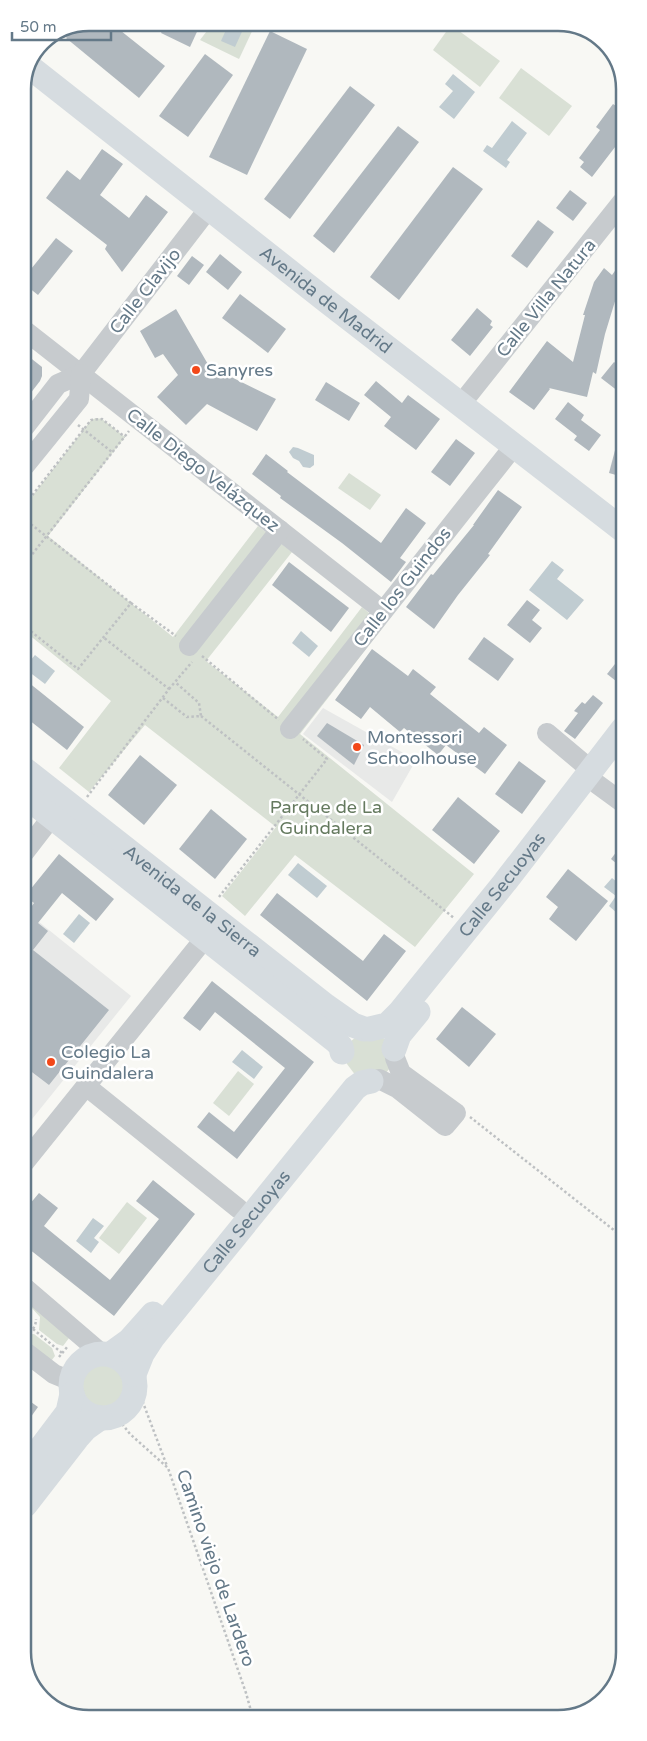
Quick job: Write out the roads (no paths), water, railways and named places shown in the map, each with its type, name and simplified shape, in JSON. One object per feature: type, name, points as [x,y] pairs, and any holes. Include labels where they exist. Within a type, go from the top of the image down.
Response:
[{"type":"main road","name":"Avenida de Madrid","points":[[40,58],[616,509]]},
{"type":"main road","name":"Avenida de Madrid","points":[[35,71],[616,525]]},
{"type":"main road","name":"Calle Secuoyas","points":[[394,1054],[397,1039],[402,1031],[594,777],[616,741]]},
{"type":"main road","name":"Calle Secuoyas","points":[[367,1029],[383,1027],[391,1022],[594,777],[616,758]]},
{"type":"main road","name":"Avenida de la Sierra","points":[[31,774],[337,1014],[358,1028],[367,1029]]},
{"type":"main road","name":"Avenida de la Sierra","points":[[31,801],[337,1042],[341,1047],[343,1058]]},
{"type":"main road","points":[[367,1029],[378,1030],[386,1035],[391,1041],[394,1054],[392,1067],[386,1074],[375,1080],[362,1080],[354,1077],[348,1071],[343,1058],[349,1037],[356,1032],[367,1029]]},
{"type":"main road","name":"Calle Secuoyas","points":[[106,1354],[129,1342],[142,1328],[240,1209],[338,1084],[344,1075],[343,1058]]},
{"type":"main road","name":"Calle Secuoyas","points":[[135,1379],[142,1354],[153,1337],[355,1088],[362,1083],[375,1080]]},
{"type":"main road","points":[[31,1461],[68,1412],[74,1371],[81,1362],[90,1356],[106,1354],[121,1358],[129,1365],[135,1379],[135,1394],[131,1403],[124,1411],[86,1428],[31,1497]]},
{"type":"main road","points":[[71,1388],[76,1404],[82,1411],[91,1416],[108,1417]]},
{"type":"street","name":"Calle Clavijo","points":[[31,419],[58,384],[81,374],[209,208]]},
{"type":"street","name":"Calle Villa Natura","points":[[469,394],[616,210]]},
{"type":"street","name":"Calle Diego Velázquez","points":[[31,334],[383,611]]},
{"type":"street","points":[[31,458],[79,399],[81,374]]},
{"type":"street","name":"Calle los Guindos","points":[[290,729],[514,446]]},
{"type":"street","points":[[194,650],[280,530]]},
{"type":"street","points":[[547,733],[616,797]]},
{"type":"street","points":[[31,844],[52,818]]},
{"type":"street","points":[[31,1154],[205,938]]},
{"type":"street","points":[[375,1080],[392,1084],[456,1118],[401,1073],[394,1054]]},
{"type":"street","points":[[86,1086],[240,1209]]},
{"type":"street","points":[[31,1294],[106,1354]]},
{"type":"street","points":[[31,1357],[71,1388]]},
{"type":"place","name":"Sanyres","points":[[196,370]]},
{"type":"place","name":"Montessori Schoolhouse","points":[[357,747]]},
{"type":"place","name":"Colegio La Guindalera","points":[[51,1062]]},
{"type":"park label","name":"Parque de La Guindalera","points":[[326,818]]}]
